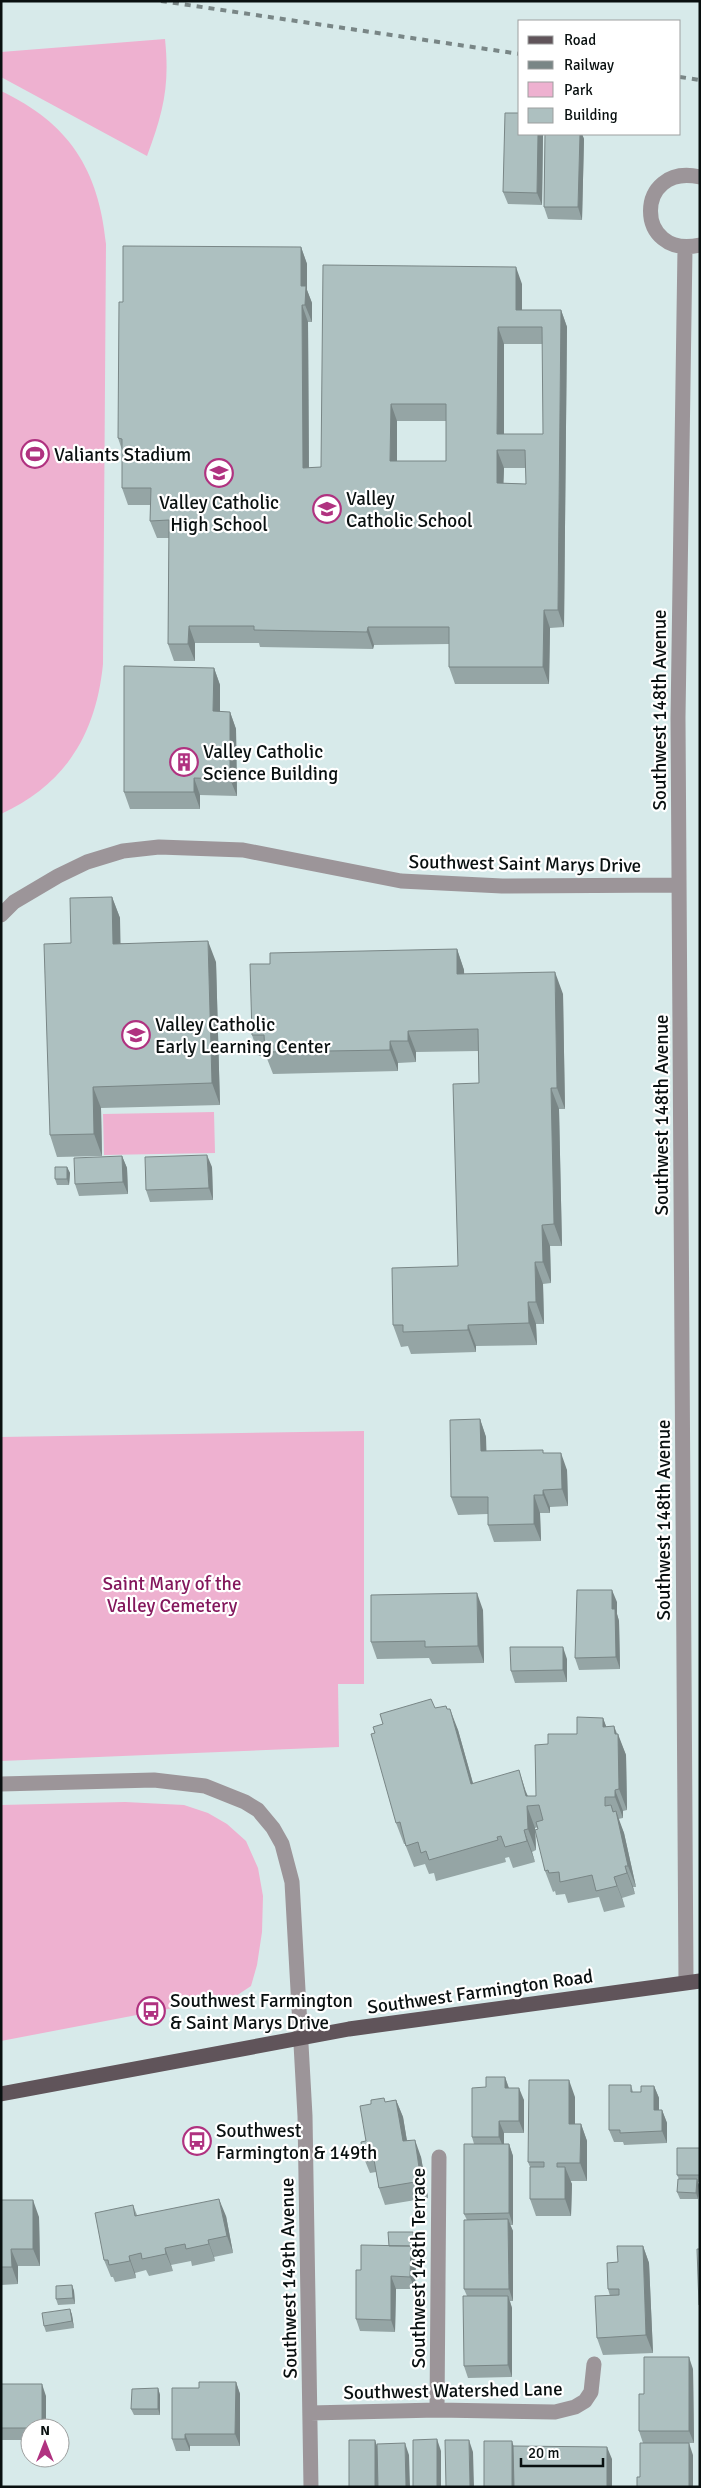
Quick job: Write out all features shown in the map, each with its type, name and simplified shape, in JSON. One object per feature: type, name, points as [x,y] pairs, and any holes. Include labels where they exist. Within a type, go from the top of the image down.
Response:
[{"type":"main road","name":"Southwest Farmington Road","points":[[1,2094],[349,2030],[693,1982]]},
{"type":"street","name":"Southwest 148th Avenue","points":[[693,1982],[678,718],[693,246],[672,244],[660,236],[652,224],[649,210],[652,196],[660,184],[673,177],[687,174],[700,177]]},
{"type":"street","name":"Southwest Saint Marys Drive","points":[[1,915],[14,902],[58,876],[87,862],[123,851],[159,848],[242,850],[401,881],[502,886],[679,885]]},
{"type":"street","points":[[1,1784],[176,1781],[205,1786],[245,1802],[258,1810],[266,1818],[282,1844],[291,1871],[300,2040]]},
{"type":"street","name":"Southwest 149th Avenue","points":[[300,2040],[305,2125],[311,2487]]},
{"type":"street","name":"Southwest 148th Terrace","points":[[437,2410],[439,2157]]},
{"type":"street","name":"Southwest Watershed Lane","points":[[310,2413],[437,2410],[555,2412],[575,2407],[585,2402],[592,2392],[594,2364]]},
{"type":"green space","points":[[165,39],[167,71],[164,99],[147,156],[1,77],[1,52]]},
{"type":"green space","points":[[1,91],[45,118],[62,134],[76,152],[88,172],[96,193],[106,244],[103,664],[99,689],[85,734],[74,754],[60,772],[24,802],[1,814]]},
{"type":"green space","points":[[214,1112],[215,1153],[104,1155],[103,1114]]},
{"type":"green space","name":"Saint Mary of the Valley Cemetery","points":[[364,1431],[364,1684],[338,1684],[339,1747],[1,1761],[1,1437]]},
{"type":"green space","points":[[125,1802],[184,1805],[208,1813],[227,1824],[246,1841],[258,1868],[263,1896],[262,1932],[257,1965],[251,1986],[236,1996],[1,2041],[1,1805]]},
{"type":"building","points":[[505,113],[518,113],[518,135],[538,135],[537,193],[503,192]]},
{"type":"building","points":[[545,135],[580,135],[578,207],[544,207]]},
{"type":"building","name":"Valley Catholic High School","points":[[123,246],[301,247],[301,286],[306,286],[305,305],[302,305],[303,468],[321,467],[323,265],[516,267],[516,310],[561,310],[558,610],[544,610],[543,667],[449,667],[449,627],[368,627],[367,632],[254,630],[254,626],[189,626],[188,644],[168,644],[169,520],[150,521],[151,488],[122,488],[122,439],[118,438],[119,302],[123,302]],"holes":[[[498,327],[542,327],[543,434],[497,434]],[[391,404],[446,404],[446,461],[390,461]],[[497,450],[525,450],[526,484],[497,483]]]},
{"type":"building","name":"Valley Catholic Science Building","points":[[124,666],[214,668],[213,711],[230,712],[230,779],[194,778],[194,792],[124,792]]},
{"type":"building","name":"Valley Catholic Early Learning Center","points":[[112,897],[113,944],[208,941],[212,1083],[93,1087],[94,1134],[50,1135],[44,944],[71,943],[70,898]]},
{"type":"building","points":[[457,949],[457,974],[555,972],[557,1088],[551,1088],[554,1224],[542,1225],[543,1262],[535,1262],[536,1302],[528,1302],[529,1323],[468,1325],[468,1330],[403,1332],[403,1325],[393,1325],[392,1268],[458,1266],[453,1084],[479,1083],[478,1029],[408,1031],[408,1041],[390,1041],[390,1050],[265,1052],[264,1035],[252,1035],[250,964],[270,964],[270,953]]},
{"type":"building","points":[[207,1155],[209,1188],[146,1190],[145,1157]]},
{"type":"building","points":[[122,1156],[123,1182],[75,1184],[74,1158]]},
{"type":"building","points":[[55,1167],[67,1167],[67,1179],[55,1179]]},
{"type":"building","points":[[480,1419],[481,1451],[543,1450],[543,1453],[561,1453],[562,1489],[543,1490],[543,1495],[534,1495],[534,1524],[488,1525],[488,1497],[451,1497],[450,1420]]},
{"type":"building","points":[[577,1590],[612,1590],[612,1609],[615,1609],[616,1657],[575,1658]]},
{"type":"building","points":[[477,1593],[478,1646],[425,1647],[425,1641],[371,1642],[371,1595]]},
{"type":"building","points":[[510,1647],[563,1647],[563,1670],[511,1671]]},
{"type":"building","points":[[431,1699],[435,1708],[446,1706],[447,1709],[450,1709],[471,1784],[519,1770],[526,1796],[536,1796],[535,1745],[548,1744],[548,1734],[577,1734],[577,1717],[603,1718],[603,1727],[614,1726],[615,1734],[618,1734],[619,1789],[615,1790],[615,1797],[605,1797],[605,1806],[611,1805],[613,1812],[616,1811],[628,1866],[625,1866],[627,1873],[614,1877],[617,1886],[596,1891],[592,1875],[560,1882],[559,1872],[549,1873],[548,1870],[545,1871],[535,1830],[538,1829],[536,1822],[543,1820],[539,1805],[527,1806],[528,1829],[524,1830],[527,1841],[505,1847],[501,1836],[497,1837],[498,1840],[429,1860],[426,1851],[421,1853],[418,1842],[406,1846],[400,1822],[396,1823],[371,1734],[375,1733],[373,1727],[383,1724],[380,1714]]},
{"type":"building","points":[[486,2077],[505,2077],[505,2088],[519,2088],[519,2121],[499,2121],[499,2137],[472,2137],[472,2088],[486,2087]]},
{"type":"building","points":[[529,2080],[569,2080],[569,2124],[581,2124],[580,2163],[557,2163],[557,2167],[565,2167],[565,2199],[530,2199],[530,2167],[544,2167],[544,2162],[528,2162]]},
{"type":"building","points":[[609,2085],[631,2085],[631,2092],[641,2092],[641,2086],[654,2086],[654,2110],[662,2110],[662,2131],[620,2133],[620,2130],[609,2130]]},
{"type":"building","points":[[384,2098],[385,2102],[396,2100],[403,2141],[415,2140],[421,2181],[379,2188],[373,2154],[363,2156],[361,2142],[366,2141],[360,2106],[371,2104],[371,2100]]},
{"type":"building","points":[[464,2144],[509,2144],[509,2213],[464,2214]]},
{"type":"building","points":[[677,2148],[700,2148],[700,2175],[677,2175]]},
{"type":"building","points":[[678,2179],[697,2179],[696,2193],[677,2192]]},
{"type":"building","points":[[219,2199],[227,2236],[208,2240],[209,2244],[186,2249],[185,2244],[165,2248],[166,2254],[142,2259],[141,2253],[129,2256],[130,2261],[109,2265],[108,2260],[104,2260],[95,2213],[133,2205],[135,2216]]},
{"type":"building","points":[[1,2200],[33,2200],[33,2249],[11,2249],[12,2267],[1,2267]]},
{"type":"building","points":[[508,2219],[509,2289],[464,2289],[464,2220]]},
{"type":"building","points":[[388,2232],[413,2232],[413,2247],[389,2246]]},
{"type":"building","points":[[361,2245],[411,2246],[410,2277],[391,2276],[391,2320],[356,2319],[356,2270],[361,2270]]},
{"type":"building","points":[[617,2246],[643,2246],[646,2335],[597,2338],[595,2296],[619,2295],[619,2289],[608,2289],[607,2263],[618,2262]]},
{"type":"building","points":[[697,2249],[700,2249],[700,2305],[699,2305]]},
{"type":"building","points":[[72,2285],[73,2298],[56,2299],[56,2286]]},
{"type":"building","points":[[463,2296],[508,2296],[508,2365],[464,2366]]},
{"type":"building","points":[[70,2309],[72,2321],[44,2326],[42,2313]]},
{"type":"building","points":[[644,2357],[689,2357],[689,2431],[639,2431],[639,2394],[644,2394]]},
{"type":"building","points":[[199,2382],[236,2382],[235,2434],[185,2434],[185,2439],[172,2439],[172,2388],[199,2388]]},
{"type":"building","points":[[1,2384],[42,2384],[42,2418],[20,2418],[20,2428],[1,2428]]},
{"type":"building","points":[[158,2388],[158,2409],[131,2409],[132,2389]]},
{"type":"building","points":[[437,2439],[437,2487],[413,2487],[413,2440]]},
{"type":"building","points":[[349,2440],[375,2440],[375,2487],[349,2487]]},
{"type":"building","points":[[445,2440],[469,2440],[470,2487],[446,2487]]},
{"type":"building","points":[[484,2441],[512,2441],[512,2487],[484,2487]]},
{"type":"building","points":[[405,2443],[406,2487],[378,2487],[377,2444]]},
{"type":"building","points":[[640,2443],[689,2443],[689,2487],[637,2487],[637,2477],[640,2477]]},
{"type":"building","points":[[513,2446],[607,2447],[607,2487],[514,2487]]},
{"type":"railway","points":[[161,1],[518,54]]},
{"type":"railway","points":[[681,77],[700,80]]},
{"type":"place","name":"Valiants Stadium","points":[[35,454]]},
{"type":"place","name":"Valley Catholic High School","points":[[219,473]]},
{"type":"place","name":"Valley Catholic School","points":[[327,509]]},
{"type":"place","name":"Valley Catholic Science Building","points":[[184,762]]},
{"type":"place","name":"Valley Catholic Early Learning Center","points":[[136,1035]]},
{"type":"place","name":"Southwest Farmington & Saint Marys Drive","points":[[151,2011]]},
{"type":"place","name":"Southwest Farmington & 149th","points":[[197,2141]]}]
